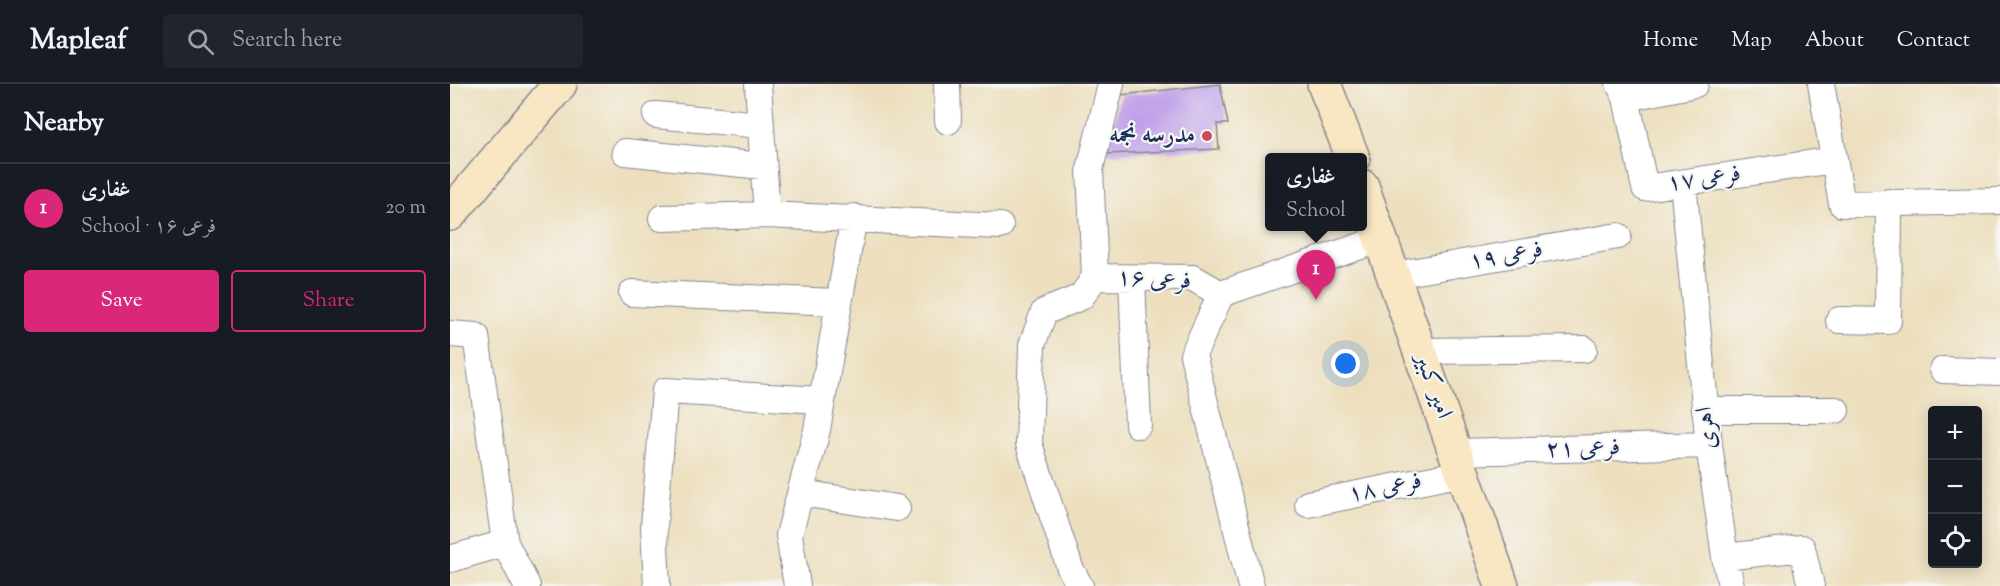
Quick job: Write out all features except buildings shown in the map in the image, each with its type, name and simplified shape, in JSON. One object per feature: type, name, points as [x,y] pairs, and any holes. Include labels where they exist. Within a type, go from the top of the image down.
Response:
[{"type":"main road","points":[[450,214],[560,84]]},
{"type":"main road","points":[[1324,84],[1351,153]]},
{"type":"main road","name":"امیر کبیر","points":[[1367,200],[1502,586]]},
{"type":"street","points":[[758,84],[767,215]]},
{"type":"street","points":[[947,84],[948,122]]},
{"type":"street","points":[[1079,586],[1070,568],[1029,444],[1032,345],[1044,312],[1081,297],[1095,277],[1090,169],[1111,84]]},
{"type":"street","points":[[1622,91],[1695,84]]},
{"type":"street","points":[[1821,84],[1842,204],[2000,201]]},
{"type":"street","name":"فرعی ۱۷","points":[[1622,91],[1645,188],[1834,160]]},
{"type":"street","points":[[656,115],[761,125]]},
{"type":"street","points":[[625,152],[762,166]]},
{"type":"street","name":"اهری","points":[[1683,183],[1709,446],[1731,586]]},
{"type":"street","points":[[1839,320],[1888,321],[1889,202]]},
{"type":"street","points":[[662,218],[767,215],[854,217],[1000,226]]},
{"type":"street","points":[[796,586],[789,535],[817,430],[837,302],[854,217]]},
{"type":"street","name":"فرعی ۱۹","points":[[1394,275],[1618,236]]},
{"type":"street","name":"فرعی ۱۶","points":[[1095,277],[1193,278],[1221,294],[1381,239]]},
{"type":"street","points":[[1132,278],[1138,425]]},
{"type":"street","points":[[632,293],[837,302]]},
{"type":"street","points":[[1221,294],[1193,355],[1251,586]]},
{"type":"street","points":[[450,334],[476,336],[505,543],[527,586]]},
{"type":"street","points":[[1421,351],[1584,349]]},
{"type":"street","points":[[1944,370],[2000,372]]},
{"type":"street","points":[[657,586],[654,526],[665,391],[822,400]]},
{"type":"street","points":[[1705,410],[1836,410]]},
{"type":"street","name":"فرعی ۲۱","points":[[1460,463],[1709,446]]},
{"type":"street","name":"فرعی ۱۸","points":[[1308,504],[1460,463]]},
{"type":"street","points":[[801,493],[897,508]]},
{"type":"street","points":[[450,559],[505,543]]},
{"type":"street","points":[[1725,557],[1802,548],[1811,586]]},
{"type":"place","name":"مدرسه نجمه","points":[[1207,136]]},
{"type":"place","name":"غفاری","points":[[1316,300]]}]
